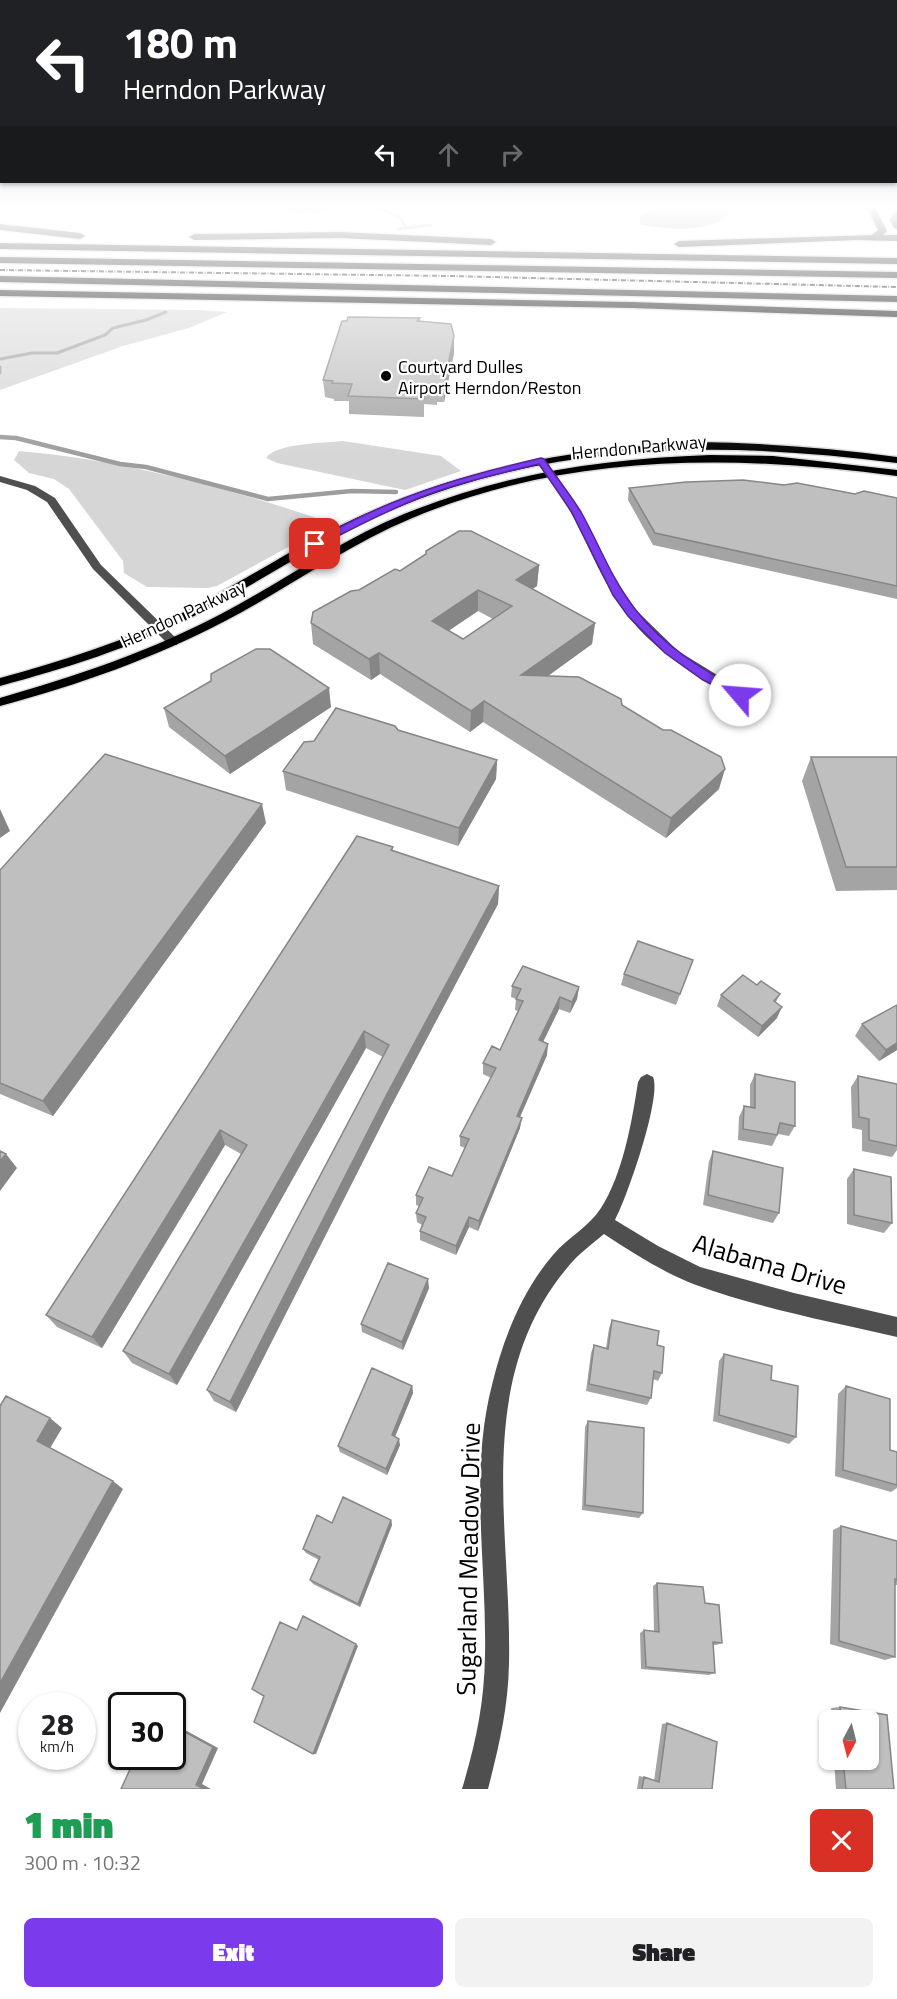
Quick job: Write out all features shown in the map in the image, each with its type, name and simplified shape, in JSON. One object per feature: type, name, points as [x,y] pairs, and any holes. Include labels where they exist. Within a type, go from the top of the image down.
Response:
[{"type":"highway","points":[[560,291],[897,299]]},
{"type":"highway","points":[[0,293],[664,306],[897,314]]},
{"type":"highway","points":[[0,304],[208,304],[296,299]]},
{"type":"main road","name":"Herndon Parkway","points":[[0,682],[63,664],[159,628],[237,589],[334,533],[395,504],[463,480],[541,461],[627,449],[720,445],[825,450],[897,460]]},
{"type":"main road","name":"Herndon Parkway","points":[[0,702],[83,677],[173,642],[222,619],[339,551],[407,517],[474,492],[550,473],[644,461],[722,458],[813,462],[897,473]]},
{"type":"street","points":[[541,461],[575,511],[619,595],[632,614],[669,650],[707,678],[740,695]]},
{"type":"street","points":[[0,478],[31,488],[51,500],[97,567],[173,642]]},
{"type":"street","name":"Sugarland Meadow Drive","points":[[475,1789],[493,1720],[497,1634],[491,1442],[501,1385],[518,1338],[543,1282],[573,1246],[603,1223],[617,1194],[642,1111],[647,1082]]},
{"type":"street","name":"Alabama Drive","points":[[603,1223],[651,1253],[698,1275],[794,1303],[897,1327]]},
{"type":"shaded area","points":[[0,308],[227,312],[189,328],[123,346],[0,390]]},
{"type":"shaded area","points":[[343,441],[441,456],[461,471],[405,490],[277,463],[266,458],[280,449]]},
{"type":"shaded area","points":[[19,451],[59,455],[138,469],[217,488],[332,523],[217,586],[208,588],[147,587],[124,573],[123,561],[69,489],[54,479],[29,473],[14,460]]},
{"type":"building","name":"Courtyard Dulles Airport Herndon/Reston","points":[[348,317],[420,318],[417,321],[451,324],[454,336],[444,384],[437,384],[437,388],[423,387],[424,399],[348,396],[352,384],[323,380],[342,321],[347,321]]},
{"type":"building","points":[[743,480],[784,485],[797,483],[855,494],[864,491],[897,498],[897,586],[655,533],[629,488],[686,482]]},
{"type":"building","points":[[459,531],[471,531],[539,565],[516,580],[595,623],[521,675],[579,677],[621,699],[622,705],[663,730],[671,730],[721,757],[725,769],[671,818],[484,701],[471,711],[379,653],[369,659],[311,623],[313,612],[351,591],[359,590],[395,569],[400,571],[426,554],[426,551]],"holes":[[[478,590],[512,606],[463,639],[432,621]]]},
{"type":"building","points":[[256,649],[270,649],[329,688],[225,756],[164,708],[211,681],[211,674]]},
{"type":"building","points":[[336,708],[395,726],[398,730],[497,760],[459,828],[283,771],[304,742],[314,741]]},
{"type":"building","points":[[105,754],[262,804],[43,1101],[0,1083],[0,870]]},
{"type":"building","points":[[811,757],[897,757],[897,867],[846,867]]},
{"type":"building","points":[[357,836],[393,847],[391,850],[499,886],[387,1094],[230,1402],[207,1390],[389,1045],[364,1031],[169,1374],[123,1351],[247,1145],[220,1130],[92,1337],[46,1315]]},
{"type":"building","points":[[638,941],[693,960],[680,994],[624,974]]},
{"type":"building","points":[[523,966],[579,987],[572,1002],[560,997],[539,1040],[548,1044],[517,1116],[522,1118],[479,1221],[469,1217],[456,1246],[420,1231],[426,1217],[416,1213],[423,1198],[416,1195],[429,1167],[452,1176],[469,1139],[460,1136],[496,1068],[483,1063],[492,1046],[500,1050],[523,1001],[516,999],[521,989],[512,986]]},
{"type":"building","points":[[743,975],[757,985],[761,981],[780,994],[774,1001],[782,1007],[762,1026],[721,995]]},
{"type":"building","points":[[897,1005],[897,1043],[886,1050],[862,1024]]},
{"type":"building","points":[[755,1074],[795,1082],[795,1126],[780,1123],[777,1135],[743,1129],[744,1106],[755,1108]]},
{"type":"building","points":[[858,1076],[897,1084],[897,1146],[869,1140],[869,1119],[859,1117]]},
{"type":"building","points":[[0,1151],[6,1154],[0,1161]]},
{"type":"building","points":[[713,1151],[783,1168],[779,1213],[708,1195]]},
{"type":"building","points":[[854,1169],[891,1177],[892,1223],[854,1215]]},
{"type":"building","points":[[388,1263],[428,1279],[402,1342],[361,1324]]},
{"type":"building","points":[[612,1320],[659,1331],[657,1345],[664,1347],[662,1373],[654,1371],[651,1398],[589,1384],[594,1345],[608,1349]]},
{"type":"building","points":[[724,1354],[772,1366],[771,1380],[798,1386],[796,1437],[719,1415]]},
{"type":"building","points":[[372,1368],[412,1386],[392,1435],[399,1439],[386,1469],[338,1446]]},
{"type":"building","points":[[846,1386],[890,1399],[890,1450],[897,1452],[897,1485],[843,1470]]},
{"type":"building","points":[[6,1396],[50,1418],[37,1441],[113,1481],[0,1683],[0,1406]]},
{"type":"building","points":[[588,1421],[644,1428],[643,1513],[585,1505]]},
{"type":"building","points":[[343,1497],[391,1520],[358,1604],[310,1580],[320,1557],[303,1549],[317,1515],[332,1523]]},
{"type":"building","points":[[841,1526],[897,1541],[895,1657],[839,1641]]},
{"type":"building","points":[[657,1583],[703,1587],[705,1603],[719,1605],[722,1643],[713,1642],[715,1673],[646,1667],[644,1630],[659,1632]]},
{"type":"building","points":[[303,1616],[356,1644],[313,1754],[254,1722],[264,1696],[252,1689],[280,1622],[297,1630]]},
{"type":"building","points":[[840,1707],[858,1710],[840,1710]]},
{"type":"building","points":[[879,1714],[887,1715],[894,1789],[846,1789],[844,1770],[879,1770]]},
{"type":"building","points":[[667,1723],[717,1742],[712,1789],[642,1789],[644,1777],[659,1782]]},
{"type":"building","points":[[186,1733],[213,1747],[196,1785],[204,1789],[121,1789],[130,1770],[186,1770]]},
{"type":"waterway","points":[[0,359],[32,353],[57,353],[105,335],[113,328],[146,320],[166,312]]},
{"type":"waterway","points":[[0,367],[0,373]]},
{"type":"waterway","points":[[0,437],[16,438],[120,464],[146,467],[268,499],[352,491],[396,492]]},
{"type":"place","name":"Courtyard Dulles Airport Herndon/Reston","points":[[386,376]]},
{"type":"route","points":[[315,544],[375,513],[417,495],[484,474],[541,461],[575,511],[619,595],[632,614],[669,650],[707,678],[740,695]]}]
